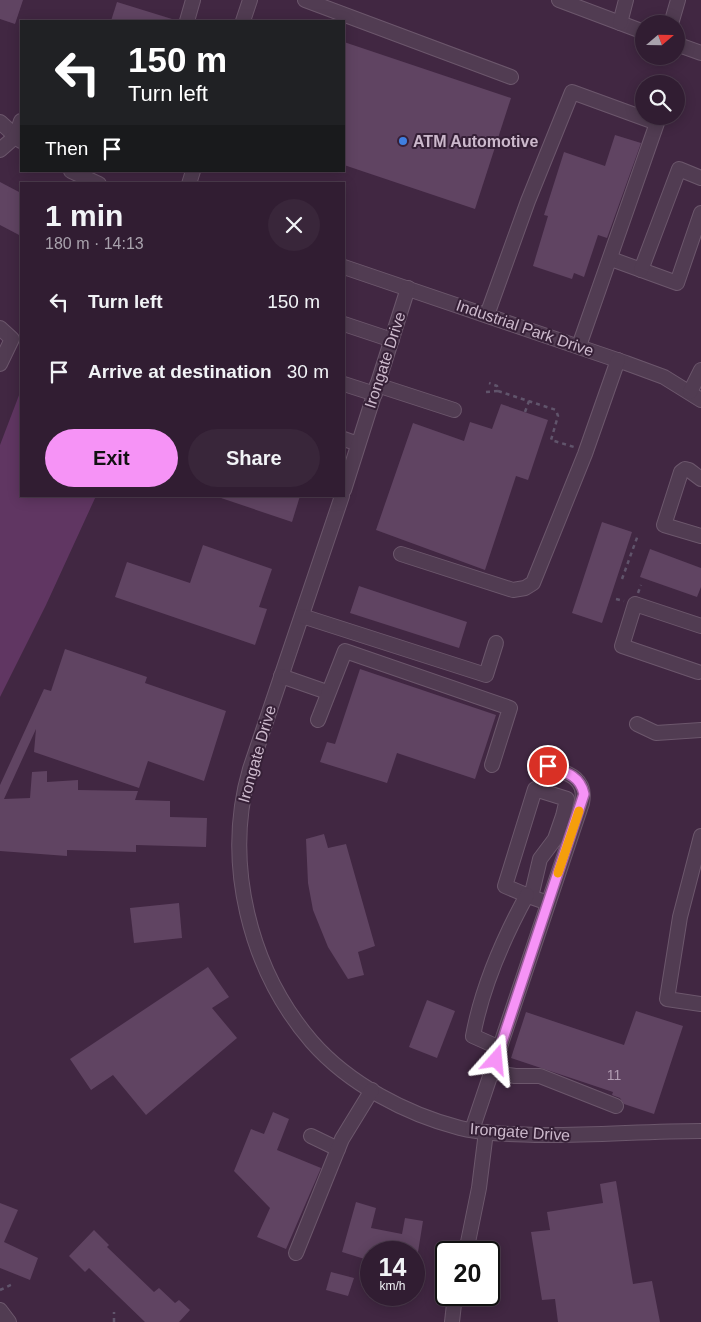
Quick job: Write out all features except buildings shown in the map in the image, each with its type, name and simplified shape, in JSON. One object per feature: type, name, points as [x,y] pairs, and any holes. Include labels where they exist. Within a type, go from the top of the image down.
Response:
[{"type":"street","points":[[187,20],[193,0]]},
{"type":"street","points":[[243,20],[250,0]]},
{"type":"street","points":[[305,0],[511,77]]},
{"type":"street","points":[[559,0],[635,29]]},
{"type":"street","points":[[620,23],[626,0]]},
{"type":"street","points":[[674,15],[678,0]]},
{"type":"street","points":[[685,47],[701,53]]},
{"type":"street","points":[[488,315],[528,201],[572,92],[657,123],[579,346]]},
{"type":"street","points":[[0,122],[19,139],[0,150]]},
{"type":"street","points":[[640,270],[679,169],[701,178]]},
{"type":"street","points":[[72,172],[95,182]]},
{"type":"street","points":[[611,258],[677,283],[701,214]]},
{"type":"street","name":"Industrial Park Drive","points":[[345,267],[618,360],[664,377],[696,396]]},
{"type":"street","name":"Irongate Drive","points":[[345,481],[408,288]]},
{"type":"street","points":[[345,324],[392,340]]},
{"type":"street","points":[[0,328],[12,339],[0,364]]},
{"type":"street","points":[[401,554],[513,590],[525,588],[533,583],[585,454],[618,360]]},
{"type":"street","points":[[696,396],[701,370]]},
{"type":"street","points":[[345,384],[454,410]]},
{"type":"street","points":[[345,439],[358,444]]},
{"type":"street","points":[[701,479],[690,470],[681,472],[664,525],[701,536]]},
{"type":"street","name":"Irongate Drive","points":[[342,497],[244,792],[239,836],[240,876],[246,905],[262,959],[296,1020],[324,1054],[341,1069],[372,1090],[406,1108],[479,1131],[574,1135],[701,1131]]},
{"type":"street","points":[[700,669],[622,646],[635,604],[701,626]]},
{"type":"street","points":[[302,616],[486,675],[496,643]]},
{"type":"street","points":[[318,720],[327,692],[345,651],[510,708],[492,765]]},
{"type":"street","points":[[281,676],[327,692]]},
{"type":"street","points":[[637,724],[656,732],[701,730]]},
{"type":"street","points":[[468,1241],[476,1204],[479,1131],[492,1072],[584,794],[579,780],[571,774],[548,766]]},
{"type":"street","points":[[500,1048],[473,1036],[488,983],[515,917],[529,896],[540,860],[555,839],[567,799],[535,789],[505,886],[529,896],[548,904]]},
{"type":"street","points":[[701,836],[680,917],[667,1000],[701,1004]]},
{"type":"street","points":[[492,1072],[515,1076],[540,1076],[616,1106]]},
{"type":"street","points":[[296,1253],[338,1149],[372,1090]]},
{"type":"street","points":[[311,1136],[338,1149]]},
{"type":"street","points":[[452,1322],[454,1306]]},
{"type":"street","points":[[0,1310],[9,1322]]},
{"type":"path","points":[[489,383],[497,386],[498,391]]},
{"type":"path","points":[[486,392],[498,391],[556,410],[558,416],[551,440],[577,448]]},
{"type":"path","points":[[525,412],[529,401]]},
{"type":"path","points":[[622,578],[638,535]]},
{"type":"path","points":[[0,1290],[13,1284]]},
{"type":"path","points":[[114,1312],[114,1322]]},
{"type":"shaded area","points":[[20,393],[20,497],[96,497],[46,605],[0,697],[0,445]]},
{"type":"slow traffic","points":[[558,873],[579,811]]},
{"type":"place","name":"ATM Automotive","points":[[403,141]]},
{"type":"route","points":[[496,1060],[584,794],[579,780],[571,774],[548,766]]}]
